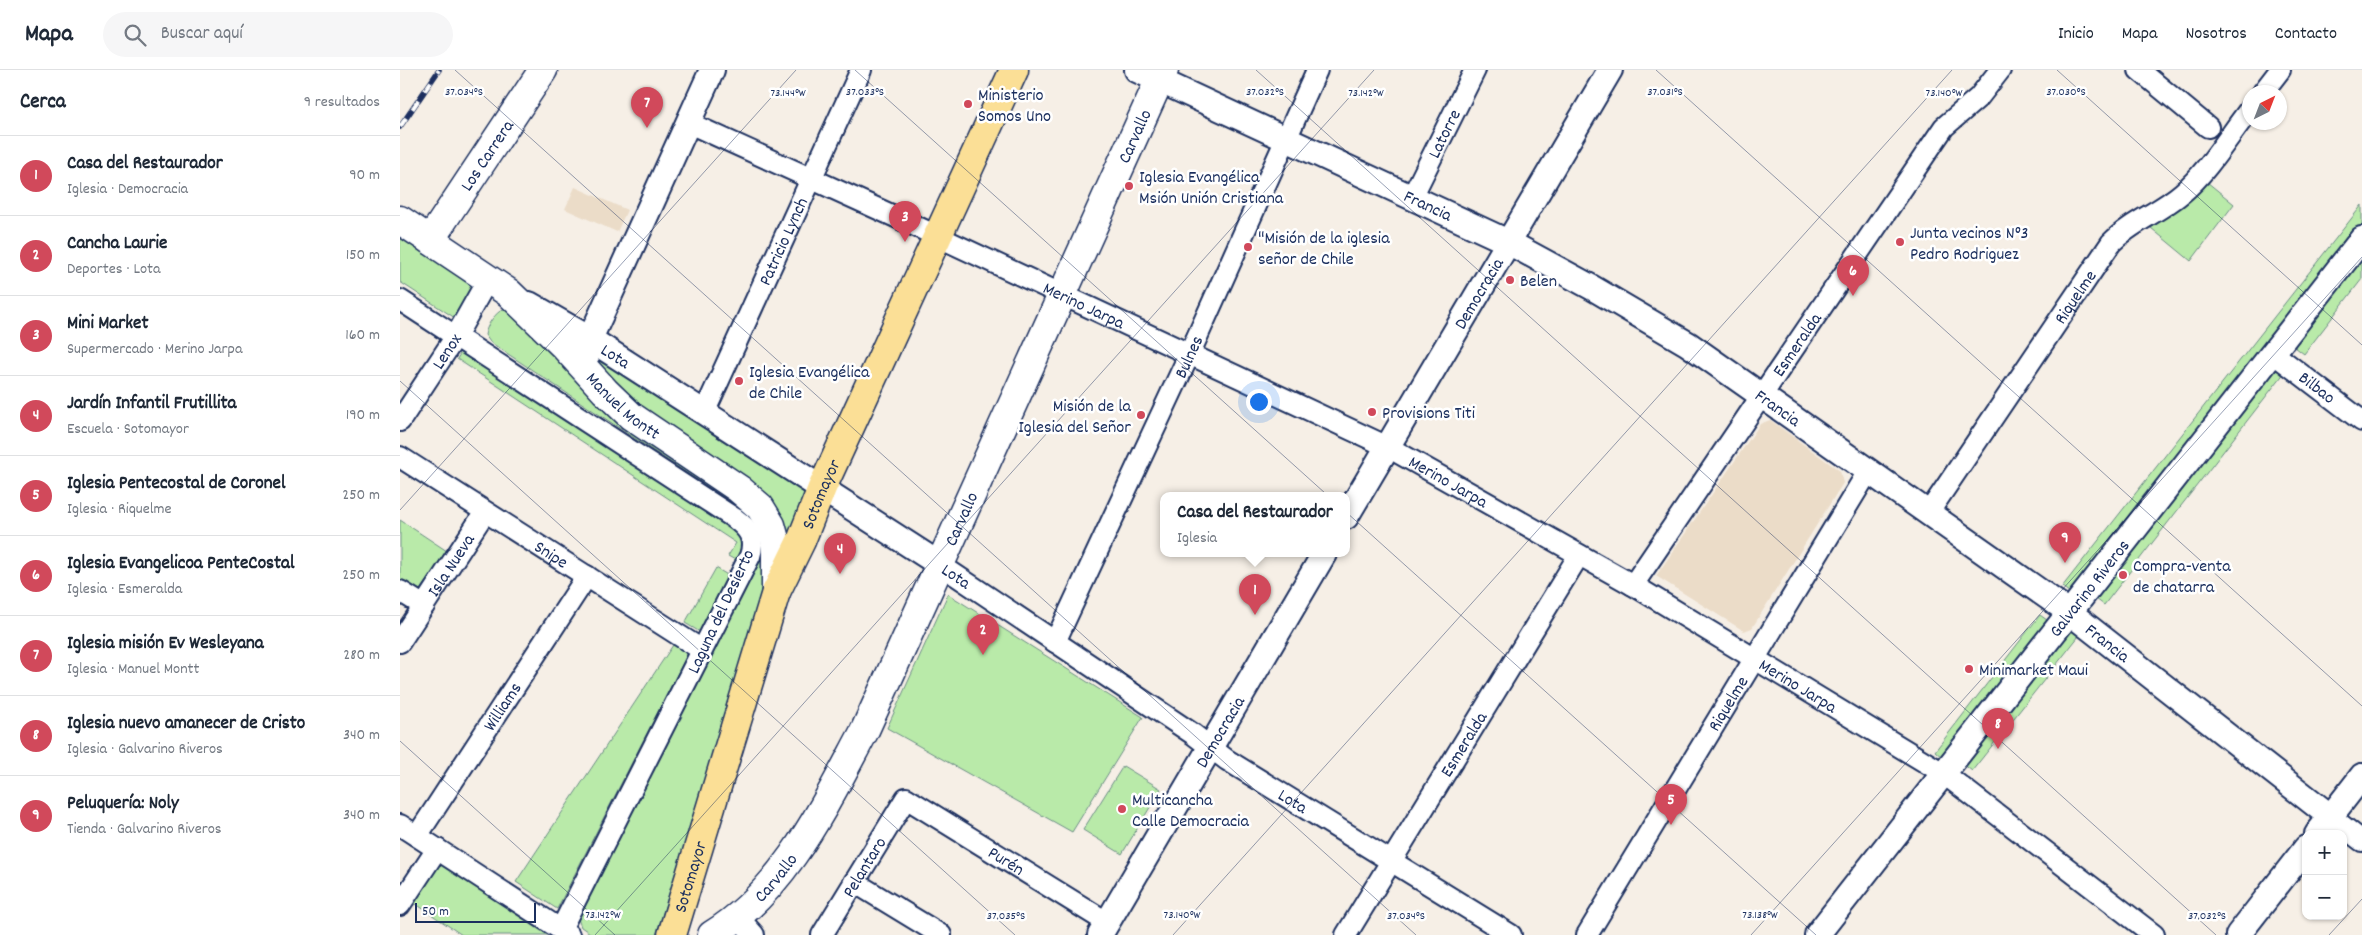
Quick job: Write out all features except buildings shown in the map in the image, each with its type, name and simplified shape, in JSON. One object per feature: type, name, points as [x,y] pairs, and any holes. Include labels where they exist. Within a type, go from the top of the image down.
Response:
[{"type":"main road","name":"Los Carrera","points":[[430,240],[543,70]]},
{"type":"main road","name":"Sotomayor","points":[[672,935],[776,592],[801,542],[822,488],[1014,70]]},
{"type":"main road","name":"Carvallo","points":[[712,935],[746,926],[760,898],[783,869],[844,770],[881,697],[1061,295],[1153,73]]},
{"type":"main road","name":"Lota","points":[[400,220],[498,286]]},
{"type":"main road","points":[[498,286],[565,346],[589,373]]},
{"type":"main road","name":"Manuel Montt","points":[[589,373],[631,416],[739,489],[760,507],[771,525],[776,543],[776,592]]},
{"type":"street","name":"Manuel Montt","points":[[589,373],[587,359],[590,339],[712,70]]},
{"type":"street","name":"Patricio Lynch","points":[[704,414],[861,70]]},
{"type":"street","name":"Bulnes","points":[[1055,642],[1189,355],[1318,70]]},
{"type":"street","name":"Latorre","points":[[1412,197],[1475,70]]},
{"type":"street","name":"Democracia","points":[[1350,510],[1610,70]]},
{"type":"street","name":"Esmeralda","points":[[1633,585],[1944,127],[1979,97],[2000,70]]},
{"type":"street","points":[[2140,70],[2208,127]]},
{"type":"street","points":[[2267,85],[2276,71]]},
{"type":"street","name":"Francia","points":[[1153,73],[1286,139],[1508,242],[1634,311],[1688,344],[2069,612],[2324,825],[2362,841]]},
{"type":"street","name":"Riquelme","points":[[1929,512],[2111,243],[2127,229],[2176,198],[2190,186],[2242,120]]},
{"type":"street","name":"Merino Jarpa","points":[[689,123],[938,236],[1189,355],[1388,446],[1633,585],[1943,773],[2154,935]]},
{"type":"street","name":"Galvarino Riveros","points":[[1817,935],[2362,240]]},
{"type":"street","name":"Lota","points":[[498,286],[590,339],[939,564],[1227,760],[1511,935]]},
{"type":"street","name":"Lenox","points":[[400,421],[456,336],[498,286]]},
{"type":"street","name":"Laguna del Desierto","points":[[400,300],[734,518],[748,530],[752,542],[750,556],[702,650],[565,932]]},
{"type":"street","name":"Bilbao","points":[[2273,352],[2362,421]]},
{"type":"street","name":"Snipe","points":[[400,457],[702,650]]},
{"type":"street","name":"Riquelme","points":[[1588,935],[1869,470]]},
{"type":"street","name":"Isla Nueva","points":[[400,642],[485,512]]},
{"type":"street","name":"Esmeralda","points":[[1346,935],[1579,554]]},
{"type":"street","name":"Democracia","points":[[1104,929],[1322,557]]},
{"type":"street","name":"Williams","points":[[417,836],[586,576]]},
{"type":"street","points":[[400,591],[424,606]]},
{"type":"street","points":[[2324,825],[2362,776]]},
{"type":"street","name":"Purén","points":[[906,798],[1104,929]]},
{"type":"street","name":"Pelantaro","points":[[822,935],[906,798]]},
{"type":"street","points":[[400,825],[565,932]]},
{"type":"street","points":[[400,905],[437,848]]},
{"type":"street","points":[[2238,935],[2302,853]]},
{"type":"street","points":[[854,882],[941,935]]},
{"type":"shaded area","points":[[575,187],[627,210],[617,232],[565,209]]},
{"type":"shaded area","points":[[1770,420],[1840,471],[1843,483],[1752,628],[1744,631],[1656,576],[1760,424]]},
{"type":"green space","points":[[2207,182],[2234,204],[2191,261],[2151,228],[2194,195]]},
{"type":"green space","points":[[2362,205],[2362,227],[2073,595],[2062,587]]},
{"type":"green space","points":[[400,235],[474,286],[455,318],[400,282]]},
{"type":"green space","points":[[2362,254],[2362,279],[2304,354],[2291,344]]},
{"type":"green space","points":[[505,308],[762,521],[768,578],[656,935],[593,935],[581,927],[577,916],[760,538],[750,515],[490,342],[485,335],[488,327],[495,316]]},
{"type":"green space","points":[[463,349],[742,533],[747,541],[737,561],[728,556],[736,543],[457,359]]},
{"type":"green space","points":[[597,355],[803,488],[808,494],[790,547],[648,417],[597,363]]},
{"type":"green space","points":[[2274,365],[2285,372],[2104,605],[2092,596]]},
{"type":"green space","points":[[400,520],[447,551],[415,597],[400,588]]},
{"type":"green space","points":[[716,568],[729,576],[700,632],[685,623]]},
{"type":"green space","points":[[948,594],[1143,717],[1072,832],[887,728]]},
{"type":"green space","points":[[2040,615],[2051,623],[1944,759],[1935,751]]},
{"type":"green space","points":[[2068,628],[2079,636],[1972,771],[1963,764]]},
{"type":"green space","points":[[675,642],[689,651],[557,909],[516,882]]},
{"type":"green space","name":"Multicancha Calle Democracia","points":[[1123,766],[1161,789],[1122,854],[1083,830]]},
{"type":"green space","points":[[439,861],[553,935],[462,935],[413,902]]},
{"type":"railway","points":[[400,127],[439,70]]},
{"type":"place","name":"Ministerio Somos Uno","points":[[968,104]]},
{"type":"place","name":"Iglesia misión Ev Wesleyana","points":[[647,128]]},
{"type":"place","name":"Iglesia Evangélica Msión Unión Cristiana","points":[[1129,186]]},
{"type":"place","name":"Mini Market","points":[[905,242]]},
{"type":"place","name":"Junta vecinos N°3 Pedro Rodriguez","points":[[1900,242]]},
{"type":"place","name":"\"Misión de la iglesia señor de Chile","points":[[1248,247]]},
{"type":"place","name":"Belen","points":[[1510,280]]},
{"type":"place","name":"Iglesia Evangelicoa PenteCostal","points":[[1853,296]]},
{"type":"place","name":"Iglesia Evangélica de Chile","points":[[739,381]]},
{"type":"place","name":"Provisions Titi","points":[[1372,412]]},
{"type":"place","name":"Misión de la Iglesia del Señor","points":[[1141,415]]},
{"type":"place","name":"Peluquería: Noly","points":[[2065,563]]},
{"type":"place","name":"Jardín Infantil Frutillita","points":[[840,574]]},
{"type":"place","name":"Compra-venta de chatarra","points":[[2123,575]]},
{"type":"place","name":"Casa del Restaurador","points":[[1255,615]]},
{"type":"place","name":"Cancha Laurie","points":[[983,655]]},
{"type":"place","name":"Minimarket Maui","points":[[1969,669]]},
{"type":"place","name":"Iglesia nuevo amanecer de Cristo","points":[[1998,749]]},
{"type":"place","name":"Multicancha Calle Democracia","points":[[1122,809]]},
{"type":"place","name":"Iglesia Pentecostal de Coronel","points":[[1671,825]]}]
